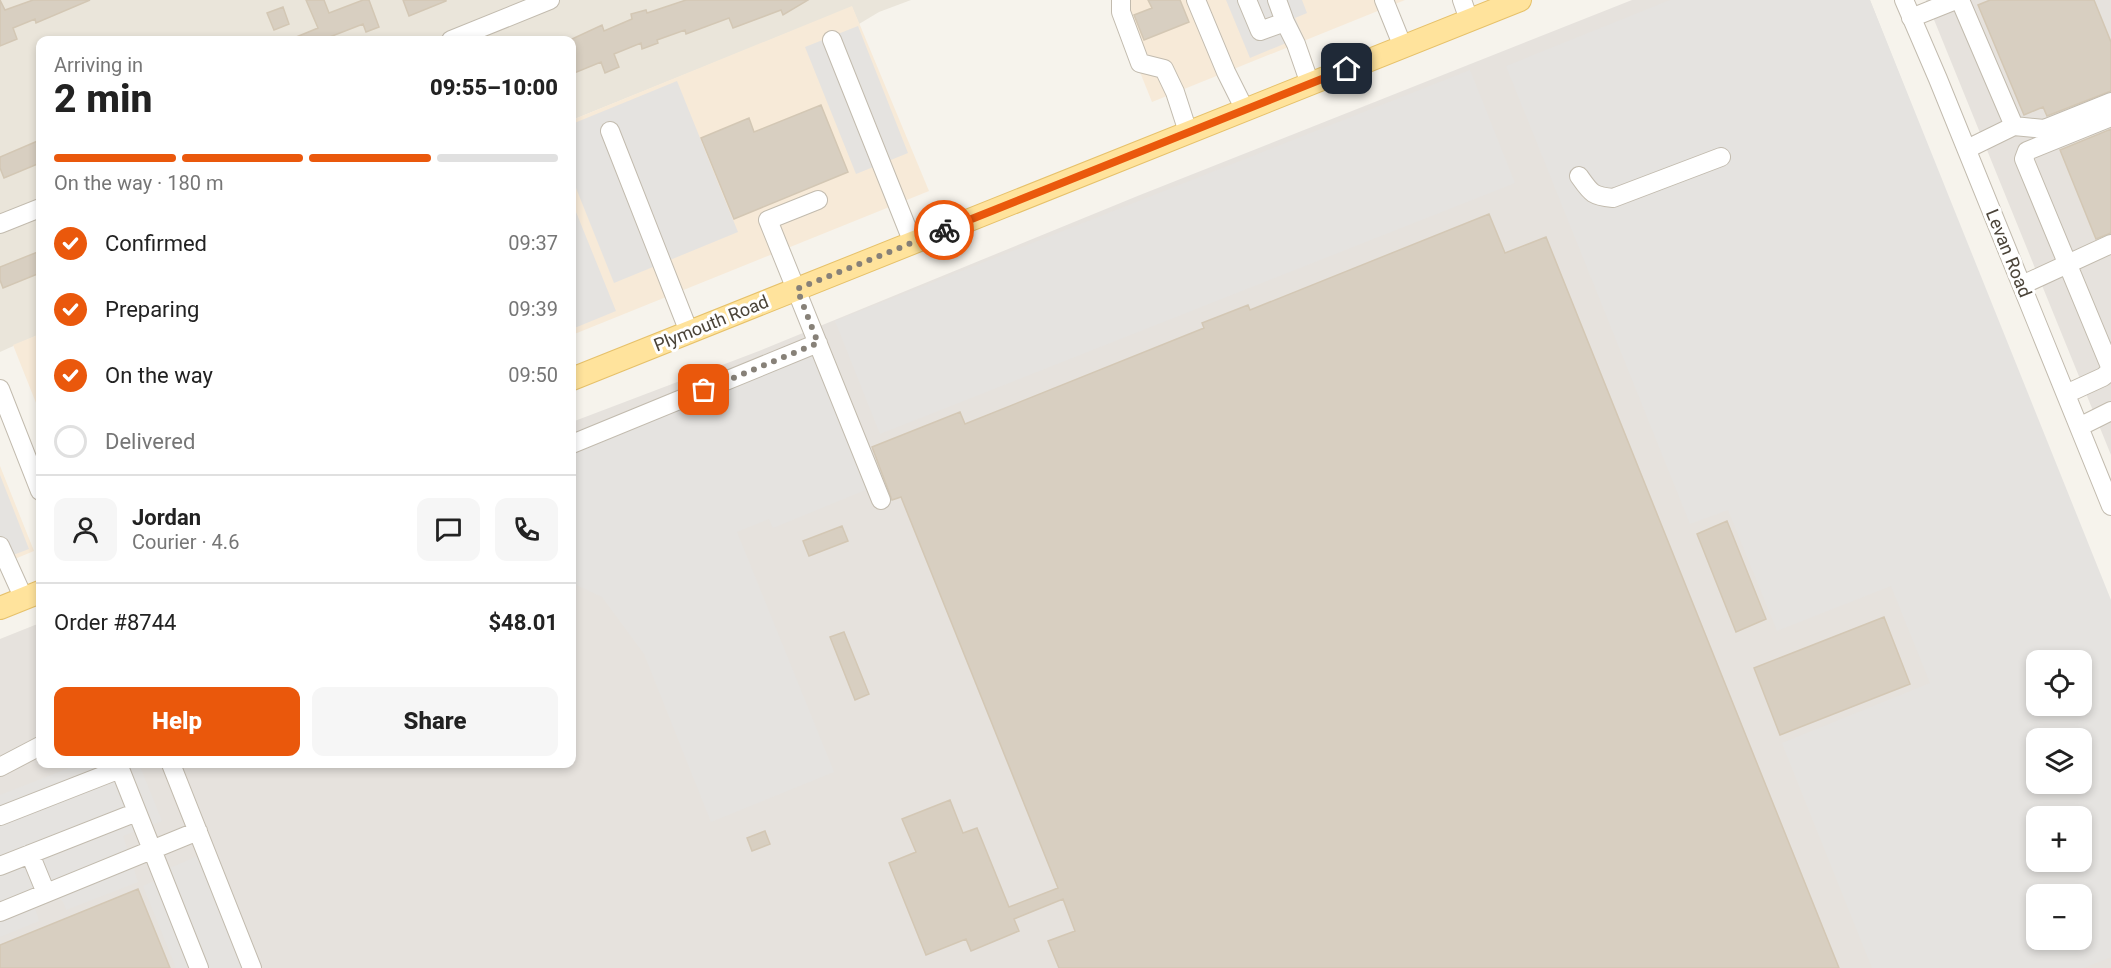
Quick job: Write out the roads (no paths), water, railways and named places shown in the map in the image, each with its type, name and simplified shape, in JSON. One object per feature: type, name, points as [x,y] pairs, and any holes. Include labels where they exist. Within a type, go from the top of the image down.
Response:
[{"type":"main road","name":"Plymouth Road","points":[[576,377],[1403,47],[1465,10],[1520,0]]},
{"type":"main road","points":[[0,608],[32,596]]},
{"type":"street","points":[[461,36],[550,0]]},
{"type":"street","points":[[1121,0],[1121,12],[1140,63],[1164,69],[1175,92],[1188,132]]},
{"type":"street","points":[[1196,0],[1226,72],[1245,110]]},
{"type":"street","points":[[1247,0],[1260,32],[1285,22]]},
{"type":"street","points":[[1277,0],[1310,84]]},
{"type":"street","points":[[1384,0],[1403,47]]},
{"type":"street","name":"Levan Road","points":[[1904,0],[2111,506]]},
{"type":"street","points":[[1911,18],[1958,0],[2014,126]]},
{"type":"street","points":[[832,40],[914,243]]},
{"type":"street","points":[[2066,393],[2103,377],[2110,371],[2109,364],[2024,159],[2027,151],[2047,135],[2111,102]]},
{"type":"street","points":[[1966,149],[2014,126],[2047,135],[2111,117]]},
{"type":"street","points":[[610,131],[689,332]]},
{"type":"street","points":[[1579,176],[1588,189],[1597,196],[1613,198],[1721,157]]},
{"type":"street","points":[[818,200],[768,220],[881,500]]},
{"type":"street","points":[[0,224],[36,210]]},
{"type":"street","points":[[2022,285],[2111,244]]},
{"type":"street","points":[[576,442],[818,343]]},
{"type":"street","points":[[0,389],[36,481]]},
{"type":"street","points":[[2079,427],[2111,411]]},
{"type":"street","points":[[0,546],[32,596]]},
{"type":"street","points":[[0,768],[36,748]]},
{"type":"street","points":[[173,768],[252,968]]},
{"type":"street","points":[[0,816],[120,769],[199,968]]},
{"type":"street","points":[[0,866],[137,812]]},
{"type":"street","points":[[0,912],[198,831]]},
{"type":"street","points":[[30,854],[46,893]]}]
